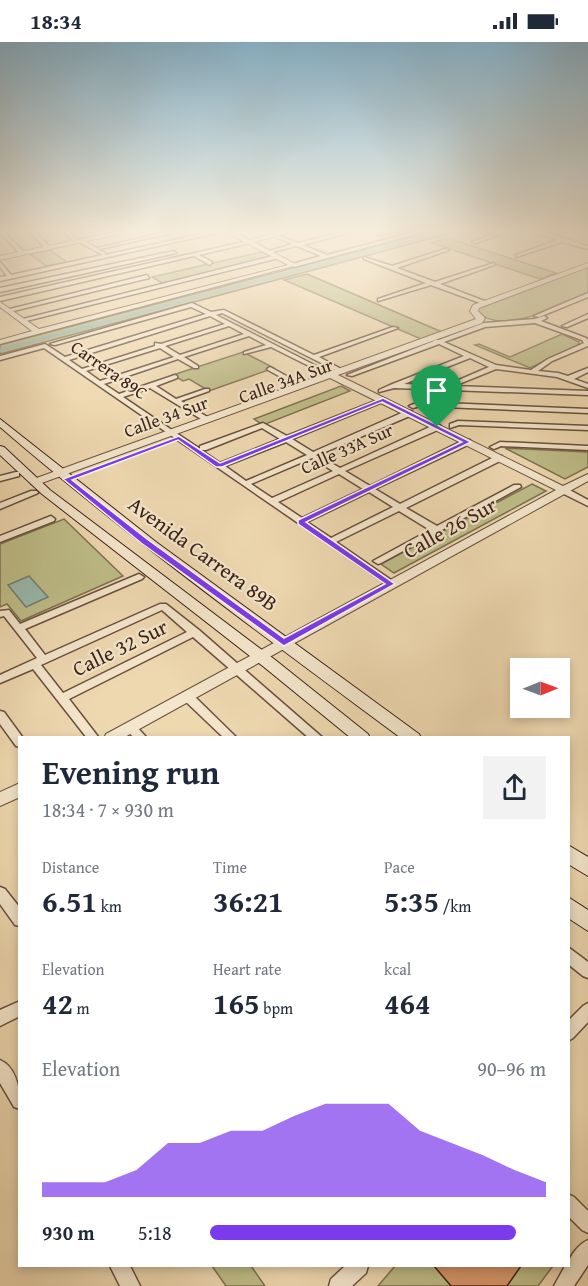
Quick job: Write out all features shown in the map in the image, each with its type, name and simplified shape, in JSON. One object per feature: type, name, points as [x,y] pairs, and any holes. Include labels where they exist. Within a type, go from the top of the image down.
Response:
[{"type":"main road","name":"Avenida Carrera 89B","points":[[0,422],[144,541],[409,736]]},
{"type":"main road","name":"Avenida Carrera 89B","points":[[0,448],[37,487],[260,656],[360,736]]},
{"type":"main road","points":[[570,854],[588,868]]},
{"type":"main road","points":[[570,908],[588,922]]},
{"type":"street","points":[[0,302],[47,290]]},
{"type":"street","points":[[76,290],[112,313]]},
{"type":"street","points":[[9,310],[93,290]]},
{"type":"street","points":[[22,320],[141,290]]},
{"type":"street","points":[[169,290],[179,296]]},
{"type":"street","points":[[0,342],[201,290]]},
{"type":"street","points":[[380,300],[413,290]]},
{"type":"street","points":[[450,290],[485,303],[520,290]]},
{"type":"street","points":[[539,318],[588,295]]},
{"type":"street","points":[[0,302],[38,332]]},
{"type":"street","name":"Calle 34A Sur","points":[[37,487],[435,340],[479,321],[481,318],[475,313],[474,308],[485,303]]},
{"type":"street","points":[[0,358],[192,305],[271,345],[382,395],[437,427],[499,458],[568,488]]},
{"type":"street","points":[[65,359],[222,311],[313,357],[341,375]]},
{"type":"street","points":[[565,326],[588,316]]},
{"type":"street","points":[[539,318],[588,334]]},
{"type":"street","points":[[533,371],[550,360],[588,344],[584,339],[539,318]]},
{"type":"street","name":"Calle 34A Sur","points":[[435,340],[484,325],[539,318]]},
{"type":"street","points":[[81,371],[230,324]]},
{"type":"street","points":[[123,325],[196,367]]},
{"type":"street","points":[[313,357],[395,328]]},
{"type":"street","points":[[99,383],[249,334]]},
{"type":"street","points":[[435,340],[495,367],[570,378],[588,386]]},
{"type":"street","name":"Carrera 89C","points":[[49,345],[81,371],[391,584]]},
{"type":"street","points":[[246,353],[271,345]]},
{"type":"street","points":[[219,466],[287,439],[382,395],[392,386],[469,356]]},
{"type":"street","points":[[418,376],[444,388],[495,367]]},
{"type":"street","points":[[270,369],[301,386]]},
{"type":"street","points":[[570,378],[588,370]]},
{"type":"street","points":[[480,373],[488,407]]},
{"type":"street","name":"Calle 34 Sur","points":[[175,435],[206,420],[301,386],[341,375]]},
{"type":"street","points":[[118,396],[176,377]]},
{"type":"street","points":[[150,385],[206,420]]},
{"type":"street","points":[[392,386],[588,393]]},
{"type":"street","points":[[176,401],[207,390]]},
{"type":"street","points":[[245,484],[411,410],[419,404],[588,411]]},
{"type":"street","points":[[411,410],[453,426],[494,447],[568,488],[588,503]]},
{"type":"street","points":[[453,426],[458,423],[588,428]]},
{"type":"street","points":[[203,448],[264,424],[437,530]]},
{"type":"street","name":"Calle 33A Sur","points":[[271,502],[437,427]]},
{"type":"street","points":[[301,522],[467,442]]},
{"type":"street","points":[[494,447],[500,444],[588,448]]},
{"type":"street","points":[[330,542],[499,458]]},
{"type":"street","points":[[0,479],[15,474]]},
{"type":"street","name":"Calle 26 Sur","points":[[121,736],[136,733],[187,696],[236,668],[588,477]]},
{"type":"street","points":[[0,506],[37,487]]},
{"type":"street","points":[[378,561],[517,487]]},
{"type":"street","points":[[0,539],[51,519]]},
{"type":"street","points":[[19,628],[140,577]]},
{"type":"street","points":[[0,679],[163,606],[315,736]]},
{"type":"street","points":[[0,614],[6,612],[19,628],[62,698],[91,736]]},
{"type":"street","name":"Calle 32 Sur","points":[[62,698],[195,632]]},
{"type":"street","points":[[187,696],[229,736]]},
{"type":"street","points":[[0,715],[18,740]]},
{"type":"street","points":[[0,800],[18,791]]},
{"type":"street","points":[[0,893],[18,917]]},
{"type":"street","points":[[570,956],[588,971]]},
{"type":"street","points":[[0,1018],[18,1009]]},
{"type":"street","points":[[570,1031],[588,1011]]},
{"type":"street","points":[[0,1068],[18,1098]]},
{"type":"street","points":[[570,1205],[588,1224]]},
{"type":"street","points":[[566,1285],[588,1248]]},
{"type":"street","points":[[120,1267],[131,1286]]},
{"type":"shaded area","points":[[209,290],[238,290],[0,354],[0,345]]},
{"type":"shaded area","points":[[307,290],[344,290],[442,332],[421,339]]},
{"type":"shaded area","points":[[526,290],[588,290],[588,293],[532,316],[516,320],[488,319],[477,312],[478,308]]},
{"type":"shaded area","points":[[562,334],[579,342],[578,345],[530,368],[475,345],[479,344],[510,357]]},
{"type":"shaded area","points":[[243,352],[274,368],[209,391],[189,379],[183,381],[173,375]]},
{"type":"shaded area","points":[[341,386],[350,391],[263,425],[254,419]]},
{"type":"shaded area","points":[[505,448],[588,452],[588,467],[565,479]]},
{"type":"shaded area","points":[[532,484],[546,491],[394,573],[381,564]]},
{"type":"shaded area","points":[[64,519],[123,576],[21,621],[7,604],[0,607],[0,544]]},
{"type":"shaded area","points":[[29,576],[48,597],[26,607],[8,585]]},
{"type":"shaded area","points":[[213,1267],[252,1267],[265,1286],[226,1286]]},
{"type":"shaded area","points":[[394,1267],[552,1267],[538,1286],[378,1286]]},
{"type":"building","points":[[435,1267],[520,1267],[507,1286],[451,1286]]},
{"type":"waterway","points":[[0,350],[225,290]]},
{"type":"route","points":[[383,400],[437,427],[467,442],[301,522],[391,584],[284,643],[144,541],[66,479],[179,438],[219,466],[383,400]]}]
